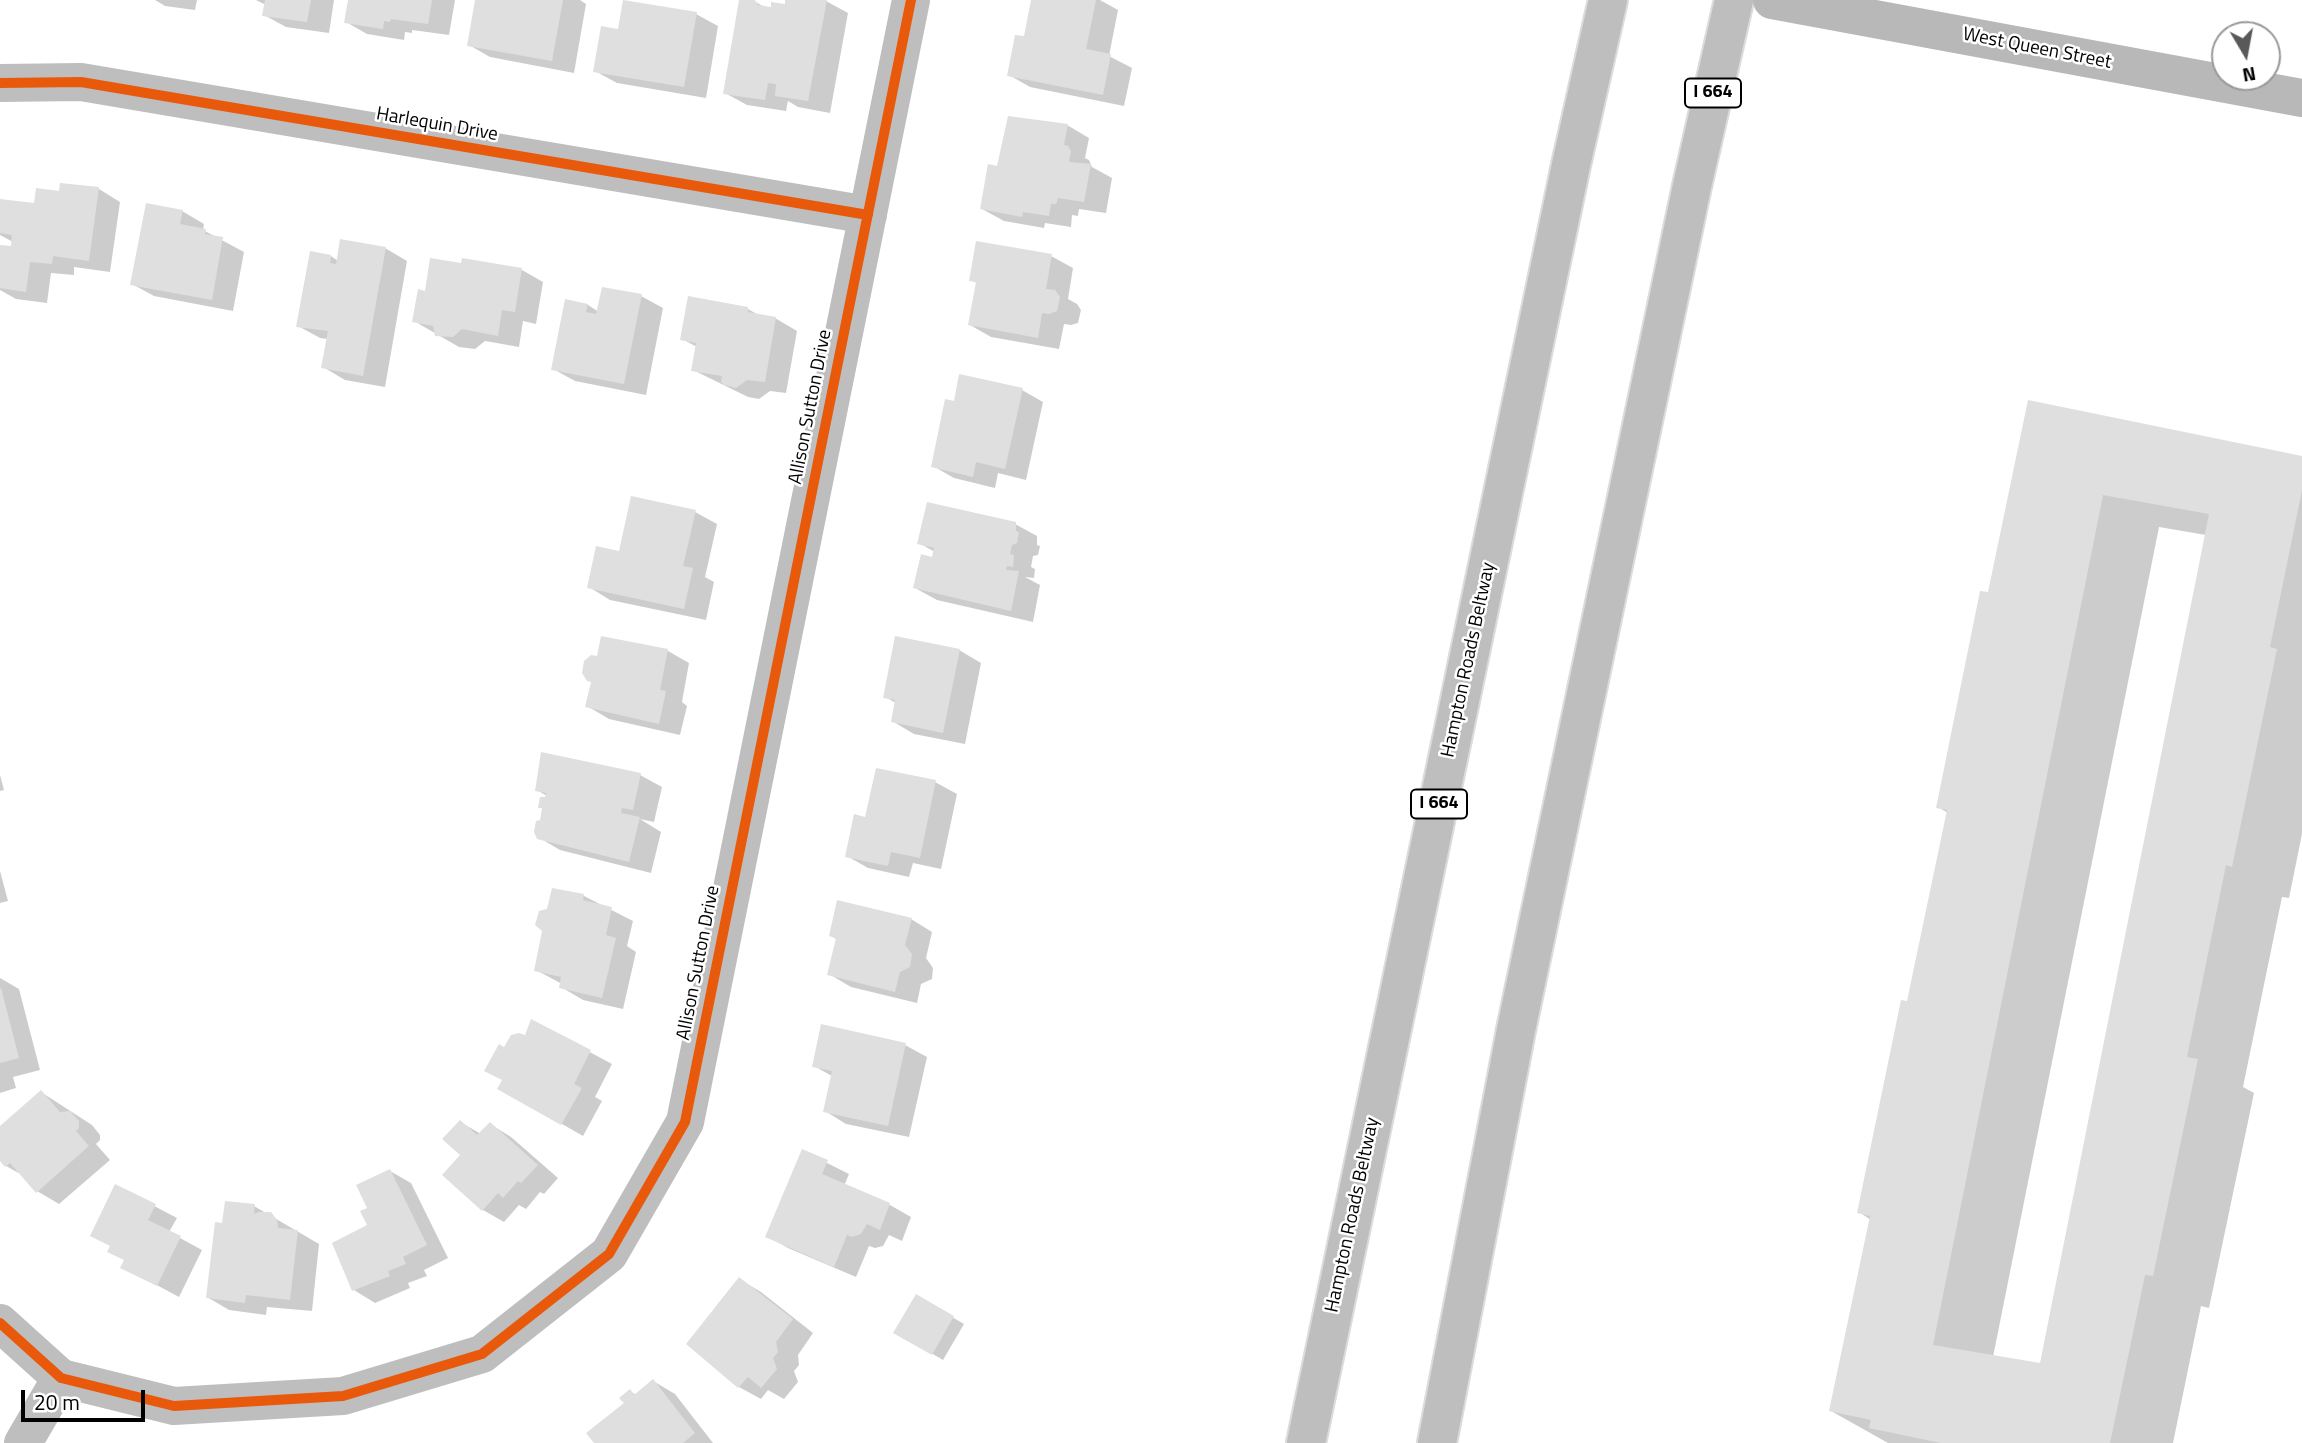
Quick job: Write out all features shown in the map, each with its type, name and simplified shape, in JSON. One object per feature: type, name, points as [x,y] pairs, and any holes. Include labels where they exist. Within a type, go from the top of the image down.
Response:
[{"type":"main road","name":"Allison Sutton Drive","points":[[0,1323],[61,1378],[174,1406],[343,1396],[482,1354],[609,1254],[685,1122],[911,0]]},
{"type":"main road","name":"Hampton Roads Beltway","points":[[1306,1443],[1608,0]]},
{"type":"main road","name":"I 664","points":[[1437,1443],[1516,1030],[1692,186],[1734,0]]},
{"type":"main road","name":"West Queen Street","points":[[1772,0],[2302,98]]},
{"type":"main road","name":"Harlequin Drive","points":[[0,83],[81,82],[868,215]]},
{"type":"main road","points":[[23,1443],[61,1378]]},
{"type":"building","points":[[265,0],[311,0],[307,22],[262,16]]},
{"type":"building","points":[[348,0],[432,0],[428,24],[391,19],[390,22],[384,21],[383,29],[344,23]]},
{"type":"building","points":[[475,0],[563,0],[552,61],[467,46]]},
{"type":"building","points":[[623,0],[697,12],[684,87],[593,72],[601,26],[618,29]]},
{"type":"building","points":[[739,0],[755,0],[758,5],[771,7],[771,2],[785,4],[785,0],[827,0],[808,101],[775,96],[776,84],[768,83],[765,100],[723,94]]},
{"type":"building","points":[[1031,0],[1096,0],[1086,49],[1111,54],[1103,95],[1007,76],[1015,35],[1024,36]]},
{"type":"building","points":[[1008,116],[1068,124],[1064,145],[1071,151],[1069,162],[1091,164],[1084,202],[1058,198],[1056,204],[1051,204],[1049,216],[1023,212],[1022,217],[980,209],[988,164],[997,166]]},
{"type":"building","points":[[60,183],[99,187],[89,261],[53,256],[52,264],[30,262],[26,292],[0,288],[0,245],[11,246],[12,235],[0,233],[0,199],[34,203],[36,188],[59,191]]},
{"type":"building","points":[[146,203],[183,210],[180,224],[206,229],[205,234],[223,237],[212,300],[130,285]]},
{"type":"building","points":[[340,239],[386,247],[363,376],[321,368],[328,331],[296,327],[310,251],[331,255],[330,263],[336,264]]},
{"type":"building","points":[[976,241],[1052,254],[1046,289],[1055,290],[1060,297],[1057,311],[1042,313],[1038,338],[968,325],[976,282],[969,281]]},
{"type":"building","points":[[430,258],[461,263],[462,258],[522,268],[515,312],[502,310],[498,336],[462,329],[453,337],[435,336],[433,326],[412,322],[418,289],[425,291]]},
{"type":"building","points":[[602,287],[642,294],[624,384],[551,370],[565,299],[588,304],[586,312],[596,314]]},
{"type":"building","points":[[688,296],[748,307],[748,312],[776,317],[765,382],[747,380],[736,388],[724,385],[721,382],[722,376],[691,371],[696,343],[680,340]]},
{"type":"building","points":[[959,374],[1023,388],[1005,469],[976,462],[973,477],[931,467],[945,399],[954,401]]},
{"type":"building","points":[[2028,400],[2302,456],[2302,490],[2270,647],[2277,649],[2232,867],[2226,865],[2187,1057],[2198,1059],[2153,1276],[2145,1275],[2110,1443],[1941,1443],[1869,1428],[1871,1420],[1829,1411],[1870,1216],[1857,1213],[1901,1000],[1907,1001],[1947,810],[1936,808],[1980,591],[1988,592]],"holes":[[[2103,495],[2209,514],[2040,1363],[1933,1345]]]},
{"type":"building","points":[[631,496],[696,510],[683,566],[693,568],[684,609],[587,588],[596,546],[619,551]]},
{"type":"building","points":[[927,502],[1016,522],[1016,531],[1019,532],[1017,543],[1012,545],[1010,554],[1014,555],[1013,567],[1007,566],[1006,570],[1019,571],[1011,611],[913,588],[921,554],[932,557],[934,548],[917,544]]},
{"type":"building","points":[[601,636],[668,649],[660,690],[666,691],[659,724],[585,707],[591,682],[587,681],[582,673],[584,661],[591,655],[597,656]]},
{"type":"building","points":[[895,636],[960,649],[943,733],[891,722],[895,700],[883,698]]},
{"type":"building","points":[[541,752],[641,773],[633,810],[622,808],[621,813],[640,817],[629,862],[537,839],[534,832],[536,821],[540,820],[540,797],[545,797],[546,793],[535,791]]},
{"type":"building","points":[[876,768],[936,780],[920,858],[891,852],[888,866],[845,857],[854,814],[865,817]]},
{"type":"building","points":[[552,888],[584,894],[583,900],[612,907],[606,935],[616,938],[602,998],[559,988],[561,977],[534,971],[542,931],[535,925],[539,911],[547,909]]},
{"type":"building","points":[[837,900],[912,918],[905,945],[912,954],[910,967],[900,972],[895,992],[827,975],[836,938],[829,936]]},
{"type":"building","points":[[0,989],[19,1058],[0,1063]]},
{"type":"building","points":[[531,1019],[591,1050],[574,1084],[582,1088],[561,1125],[497,1089],[502,1080],[484,1071],[499,1044],[504,1047],[511,1035],[525,1035]]},
{"type":"building","points":[[821,1024],[906,1043],[888,1126],[823,1112],[832,1071],[812,1067]]},
{"type":"building","points":[[41,1090],[60,1112],[70,1111],[79,1121],[76,1131],[89,1146],[36,1193],[10,1163],[5,1167],[0,1161],[0,1126]]},
{"type":"building","points":[[460,1120],[477,1135],[490,1122],[538,1165],[503,1198],[498,1193],[482,1211],[442,1175],[460,1155],[442,1139]]},
{"type":"building","points":[[802,1149],[828,1160],[822,1174],[890,1203],[880,1230],[867,1224],[861,1234],[852,1237],[847,1235],[834,1267],[765,1237]]},
{"type":"building","points":[[390,1169],[427,1245],[403,1257],[406,1264],[388,1271],[390,1276],[352,1291],[332,1243],[367,1225],[360,1211],[367,1208],[356,1185]]},
{"type":"building","points":[[115,1184],[156,1204],[148,1220],[181,1236],[157,1286],[120,1268],[124,1260],[107,1252],[110,1246],[90,1236]]},
{"type":"building","points":[[225,1201],[255,1204],[254,1214],[271,1212],[277,1220],[278,1228],[298,1230],[290,1300],[246,1295],[245,1303],[206,1298],[215,1222],[222,1223]]},
{"type":"building","points":[[739,1277],[793,1319],[776,1342],[778,1352],[773,1358],[777,1369],[761,1388],[748,1377],[738,1388],[686,1344]]},
{"type":"building","points":[[916,1294],[954,1316],[932,1355],[893,1333]]},
{"type":"building","points":[[653,1379],[695,1433],[683,1443],[594,1443],[586,1433],[624,1403],[619,1398],[630,1389],[634,1395]]},
{"type":"cycle path","points":[[0,1323],[61,1378],[174,1406],[343,1396],[482,1354],[609,1254],[685,1122],[911,0]]},
{"type":"cycle path","points":[[0,83],[81,82],[868,215]]}]
